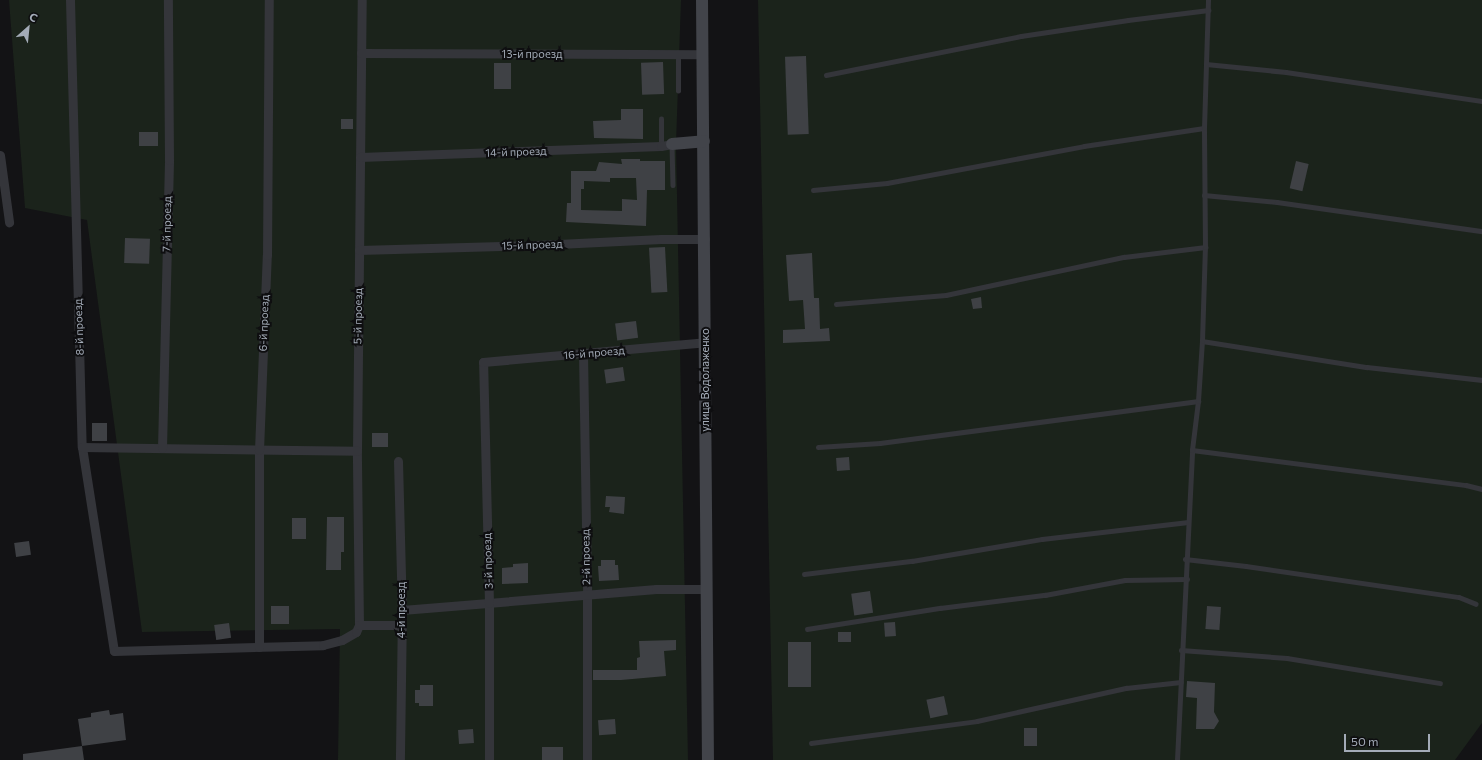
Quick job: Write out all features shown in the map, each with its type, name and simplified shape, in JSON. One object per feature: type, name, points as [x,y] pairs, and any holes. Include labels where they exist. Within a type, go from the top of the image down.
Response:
[{"type":"main road","name":"улица Водолаженко","points":[[702,0],[708,760]]},
{"type":"main road","points":[[666,145],[704,141]]},
{"type":"street","name":"8-й проезд","points":[[70,0],[82,447],[114,651],[259,647]]},
{"type":"street","name":"7-й проезд","points":[[162,448],[169,160],[168,0]]},
{"type":"street","name":"6-й проезд","points":[[259,647],[259,450],[267,255],[269,0]]},
{"type":"street","name":"5-й проезд","points":[[357,628],[356,451],[362,0]]},
{"type":"street","name":"13-й проезд","points":[[361,53],[703,54]]},
{"type":"street","name":"14-й проезд","points":[[360,157],[666,145]]},
{"type":"street","points":[[0,155],[9,222]]},
{"type":"street","name":"15-й проезд","points":[[359,250],[537,245],[661,239],[705,239]]},
{"type":"street","name":"16-й проезд","points":[[482,362],[705,342]]},
{"type":"street","name":"2-й проезд","points":[[583,354],[587,594],[587,760]]},
{"type":"street","name":"3-й проезд","points":[[482,362],[489,603],[489,760]]},
{"type":"street","points":[[82,447],[356,451]]},
{"type":"street","name":"4-й проезд","points":[[398,461],[402,610],[400,760]]},
{"type":"street","points":[[402,610],[656,589],[706,589]]},
{"type":"street","points":[[259,647],[323,645],[342,640],[357,628],[401,625]]},
{"type":"lane","points":[[1176,760],[1181,682],[1181,650],[1187,579],[1186,559],[1192,450],[1198,401],[1202,341],[1205,247],[1204,128],[1208,0]]},
{"type":"lane","points":[[826,75],[1021,36],[1208,10]]},
{"type":"lane","points":[[678,54],[678,91]]},
{"type":"lane","points":[[1206,64],[1286,72],[1482,101]]},
{"type":"lane","points":[[661,119],[673,185]]},
{"type":"lane","points":[[813,190],[887,183],[1084,146],[1204,128]]},
{"type":"lane","points":[[1204,195],[1277,202],[1482,231]]},
{"type":"lane","points":[[836,304],[946,295],[1124,257],[1205,247]]},
{"type":"lane","points":[[1202,341],[1367,366],[1482,380]]},
{"type":"lane","points":[[818,447],[880,443],[1198,401]]},
{"type":"lane","points":[[1192,450],[1466,485],[1482,489]]},
{"type":"lane","points":[[804,574],[912,561],[1042,539],[1188,522]]},
{"type":"lane","points":[[1186,559],[1246,566],[1459,597],[1476,604]]},
{"type":"lane","points":[[807,629],[940,608],[1045,595],[1125,580],[1187,579]]},
{"type":"lane","points":[[1181,650],[1287,658],[1440,683]]},
{"type":"lane","points":[[811,743],[977,721],[1126,688],[1181,682]]},
{"type":"shaded area","points":[[9,0],[681,0],[676,144],[688,760],[338,760],[340,629],[142,632],[87,220],[25,208]]},
{"type":"shaded area","points":[[758,0],[1482,0],[1482,723],[1455,760],[773,760]]},
{"type":"building","points":[[806,56],[809,134],[788,135],[785,57]]},
{"type":"building","points":[[663,62],[664,94],[642,95],[641,63]]},
{"type":"building","points":[[494,63],[511,63],[511,89],[494,89]]},
{"type":"building","points":[[621,109],[643,109],[643,139],[594,138],[593,121],[621,120]]},
{"type":"building","points":[[341,119],[353,119],[353,129],[341,129]]},
{"type":"building","points":[[139,132],[158,132],[158,146],[139,146]]},
{"type":"building","points":[[621,159],[665,161],[665,190],[647,190],[646,226],[566,222],[567,203],[571,203],[571,171],[596,171],[599,162],[622,164]],"holes":[[[610,178],[636,178],[637,200],[622,199],[622,211],[581,210],[581,189],[584,189],[584,181],[610,182]]]},
{"type":"building","points":[[1296,161],[1309,164],[1302,191],[1290,188]]},
{"type":"building","points":[[125,238],[150,239],[149,264],[124,263]]},
{"type":"building","points":[[665,247],[667,292],[651,293],[649,248]]},
{"type":"building","points":[[812,253],[814,298],[819,298],[820,329],[829,328],[830,341],[783,343],[783,330],[805,329],[803,300],[789,301],[786,255]]},
{"type":"building","points":[[981,297],[982,308],[973,309],[971,299]]},
{"type":"building","points":[[636,321],[638,338],[617,340],[615,324]]},
{"type":"building","points":[[623,367],[625,381],[606,384],[604,370]]},
{"type":"building","points":[[92,423],[107,423],[107,441],[92,441]]},
{"type":"building","points":[[372,433],[388,433],[388,447],[372,447]]},
{"type":"building","points":[[849,457],[850,470],[837,471],[836,458]]},
{"type":"building","points":[[606,496],[625,497],[624,514],[609,512],[610,507],[605,507]]},
{"type":"building","points":[[327,517],[344,517],[344,552],[341,552],[341,570],[326,570]]},
{"type":"building","points":[[292,518],[306,518],[306,539],[292,539]]},
{"type":"building","points":[[29,541],[31,555],[16,557],[14,543]]},
{"type":"building","points":[[601,560],[615,560],[615,565],[618,565],[619,580],[599,581],[598,566],[601,566]]},
{"type":"building","points":[[528,563],[528,583],[502,584],[502,568],[513,567],[513,564]]},
{"type":"building","points":[[870,591],[873,613],[854,615],[851,594]]},
{"type":"building","points":[[271,606],[289,606],[289,624],[271,624]]},
{"type":"building","points":[[1207,606],[1221,607],[1219,630],[1205,629]]},
{"type":"building","points":[[895,622],[896,636],[885,637],[884,623]]},
{"type":"building","points":[[229,623],[231,638],[216,640],[214,625]]},
{"type":"building","points":[[838,632],[851,632],[851,642],[838,642]]},
{"type":"building","points":[[676,640],[676,650],[664,651],[666,676],[621,680],[593,680],[593,670],[637,670],[637,658],[640,657],[639,641]]},
{"type":"building","points":[[788,642],[811,642],[811,687],[788,687]]},
{"type":"building","points":[[1187,681],[1215,683],[1214,712],[1219,721],[1214,729],[1196,729],[1197,698],[1186,697]]},
{"type":"building","points":[[420,685],[433,685],[433,706],[419,706],[419,703],[415,703],[415,690],[420,690]]},
{"type":"building","points":[[944,696],[948,715],[930,718],[926,700]]},
{"type":"building","points":[[109,710],[110,715],[123,713],[126,740],[82,746],[78,719],[91,717],[91,713]]},
{"type":"building","points":[[615,719],[616,734],[599,735],[598,720]]},
{"type":"building","points":[[1024,728],[1037,728],[1037,746],[1024,746]]},
{"type":"building","points":[[473,729],[474,743],[459,744],[458,730]]},
{"type":"building","points":[[82,746],[84,760],[23,760],[23,754]]},
{"type":"building","points":[[542,747],[563,747],[563,760],[542,760]]}]
